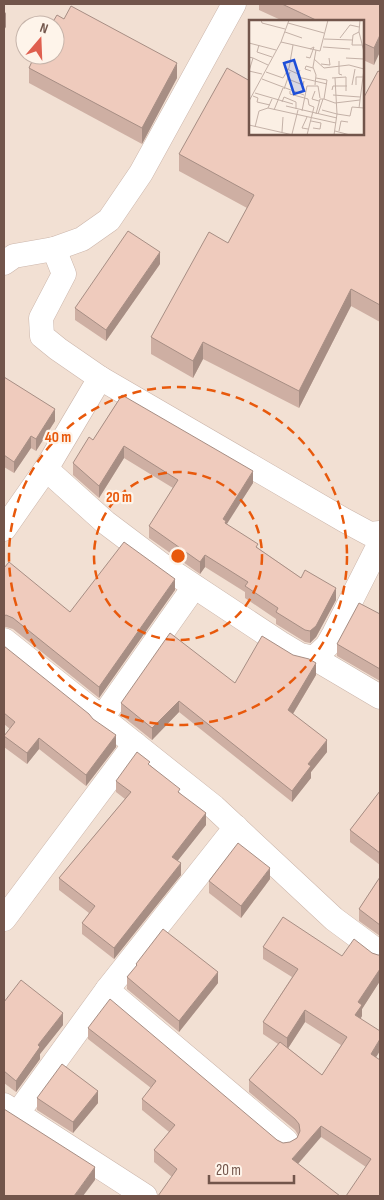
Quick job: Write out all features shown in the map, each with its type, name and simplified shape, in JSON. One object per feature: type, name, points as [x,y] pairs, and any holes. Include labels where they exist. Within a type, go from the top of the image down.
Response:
[{"type":"street","points":[[4,264],[14,256],[54,249],[82,239],[109,220],[141,173],[234,4]]},
{"type":"street","points":[[54,249],[64,274],[42,318],[42,336],[100,378],[344,520],[370,534],[380,533]]},
{"type":"street","points":[[4,529],[46,468],[100,378]]},
{"type":"street","points":[[46,468],[105,522],[194,587],[300,655],[314,658],[380,697]]},
{"type":"street","points":[[314,658],[327,646],[334,634],[380,543]]},
{"type":"street","points":[[102,719],[194,587]]},
{"type":"street","points":[[4,640],[176,776],[236,827],[334,919],[380,953]]},
{"type":"street","points":[[4,919],[135,744]]},
{"type":"street","points":[[145,1196],[10,1110],[236,827]]},
{"type":"street","points":[[107,990],[286,1141]]},
{"type":"shaded area","points":[[4,4],[380,4],[380,1196],[4,1196]]},
{"type":"building","points":[[282,4],[380,4],[380,35],[374,48],[364,43],[364,20],[316,20]]},
{"type":"building","points":[[71,6],[177,63],[142,128],[29,68],[30,65],[65,65],[65,17]]},
{"type":"building","points":[[227,68],[249,80],[249,135],[364,135],[364,97],[378,71],[380,72],[380,305],[351,289],[299,391],[203,342],[193,361],[151,337],[209,232],[228,243],[254,195],[179,154]]},
{"type":"building","points":[[128,231],[160,252],[106,330],[75,308]]},
{"type":"building","points":[[4,377],[55,409],[36,439],[31,436],[14,462],[4,455]]},
{"type":"building","points":[[122,395],[253,471],[223,519],[226,521],[225,523],[258,544],[256,547],[301,578],[305,570],[336,588],[316,626],[310,631],[305,630],[276,612],[278,608],[245,586],[248,582],[205,555],[200,562],[149,526],[178,480],[124,446],[99,486],[73,463],[89,437],[93,440]]},
{"type":"building","points":[[124,542],[175,579],[99,687],[13,618],[4,616],[4,568],[9,562],[70,612]]},
{"type":"building","points":[[359,603],[380,614],[380,669],[337,644]]},
{"type":"building","points":[[170,633],[235,683],[262,636],[293,655],[316,663],[288,710],[327,740],[308,764],[311,766],[292,791],[179,701],[152,728],[121,703]]},
{"type":"building","points":[[4,646],[93,719],[116,735],[86,775],[39,738],[27,753],[4,736],[15,722],[4,713]]},
{"type":"building","points":[[137,752],[150,762],[148,764],[180,789],[178,792],[206,813],[172,857],[181,863],[114,948],[82,923],[95,906],[59,878],[131,792],[116,781]]},
{"type":"building","points":[[380,791],[380,853],[350,830]]},
{"type":"building","points":[[238,843],[270,868],[241,906],[209,881]]},
{"type":"building","points":[[380,877],[380,925],[359,909]]},
{"type":"building","points":[[283,917],[342,956],[354,939],[372,953],[380,955],[380,969],[358,1002],[362,1005],[355,1015],[380,1031],[380,1039],[371,1054],[380,1060],[380,1196],[346,1196],[371,1159],[321,1126],[292,1159],[340,1196],[158,1196],[177,1169],[154,1150],[175,1125],[142,1099],[156,1081],[88,1028],[110,999],[277,1140],[283,1143],[290,1142],[297,1138],[300,1131],[299,1124],[249,1080],[280,1042],[322,1075],[347,1037],[305,1010],[287,1038],[263,1022],[298,969],[263,947]]},
{"type":"building","points":[[163,929],[218,972],[179,1021],[127,977]]},
{"type":"building","points":[[21,980],[63,1013],[38,1045],[40,1047],[16,1081],[4,1071],[4,1002]]},
{"type":"building","points":[[62,1064],[98,1091],[73,1122],[37,1098]]},
{"type":"building","points":[[4,1109],[95,1167],[74,1196],[4,1196]]}]
